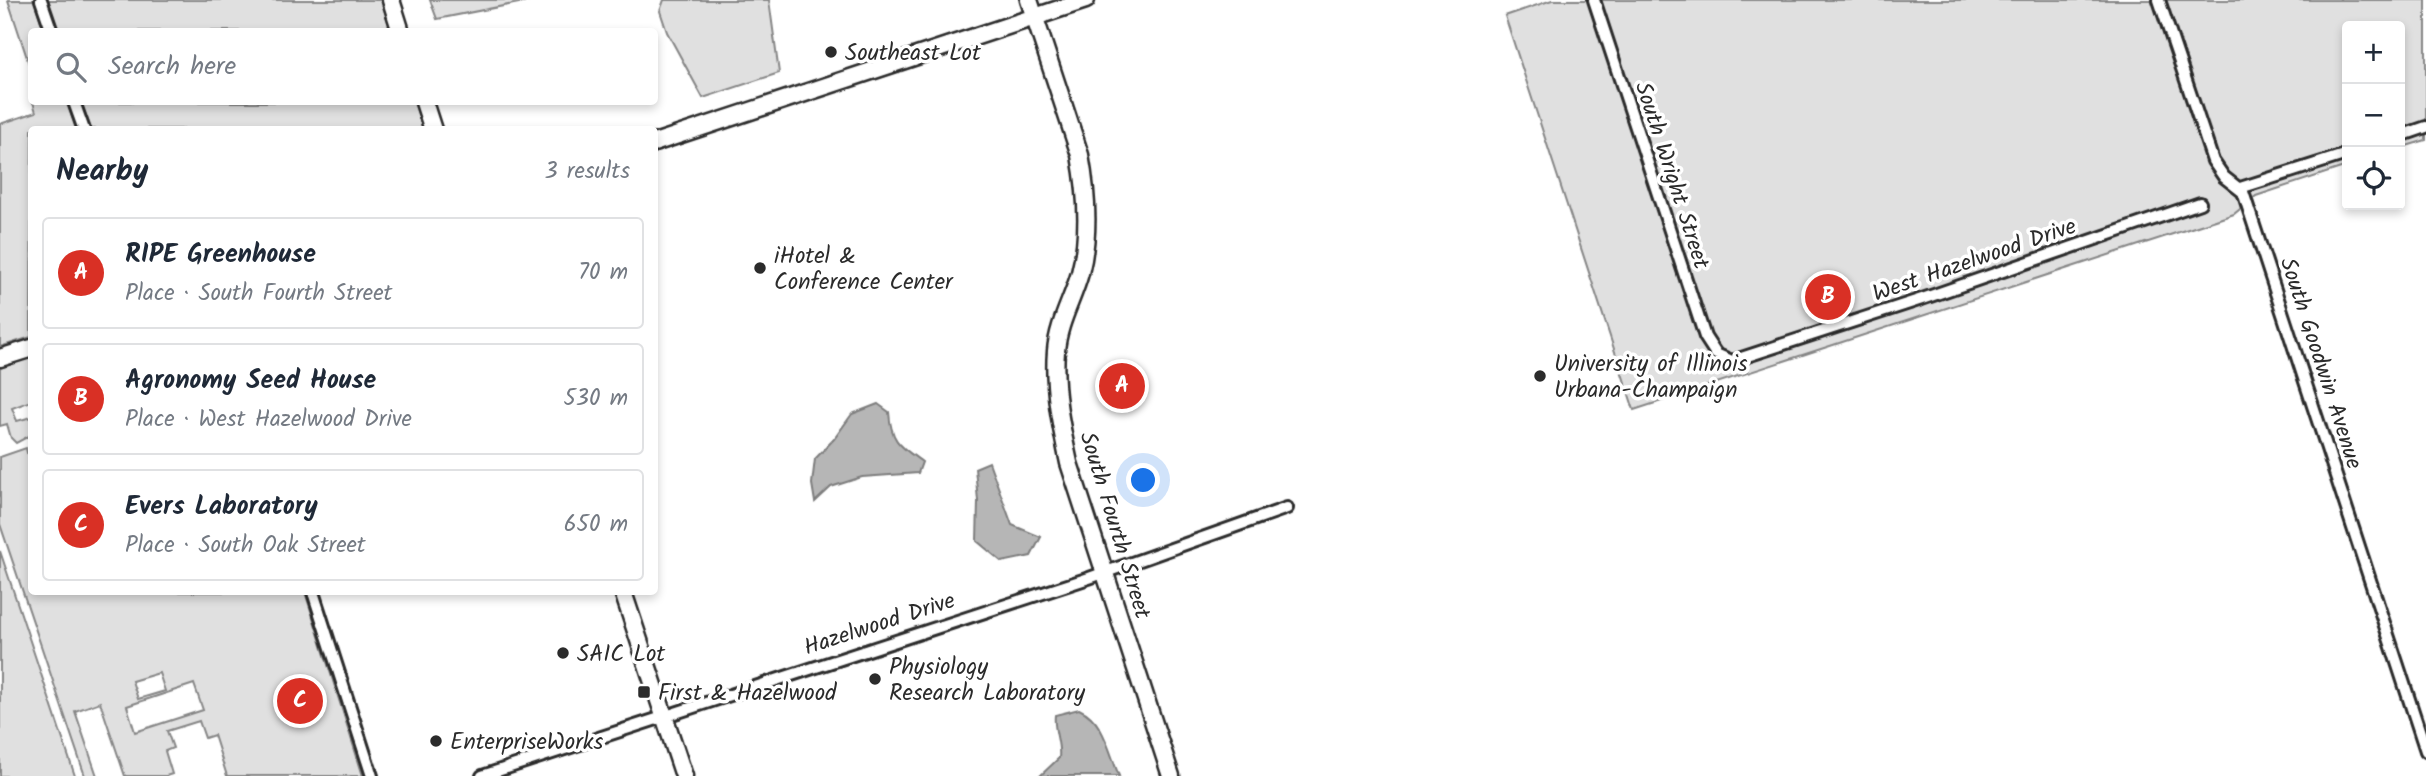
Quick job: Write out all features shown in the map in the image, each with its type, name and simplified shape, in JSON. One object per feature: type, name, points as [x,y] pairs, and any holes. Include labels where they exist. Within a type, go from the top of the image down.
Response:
[{"type":"street","points":[[41,0],[51,28]]},
{"type":"street","points":[[391,0],[400,28]]},
{"type":"street","name":"South Fourth Street","points":[[1029,0],[1080,155],[1087,219],[1080,272],[1056,349],[1058,411],[1069,463],[1171,776]]},
{"type":"street","points":[[658,142],[1086,0]]},
{"type":"street","name":"South Wright Street","points":[[1594,0],[1689,292],[1709,346],[1720,358]]},
{"type":"street","name":"South Goodwin Avenue","points":[[2159,0],[2207,148],[2219,172],[2241,188],[2426,751]]},
{"type":"street","points":[[75,105],[82,126]]},
{"type":"street","points":[[425,105],[432,126]]},
{"type":"street","points":[[2405,134],[2426,127]]},
{"type":"street","points":[[2241,188],[2342,156]]},
{"type":"street","name":"West Hazelwood Drive","points":[[1720,358],[1732,361],[1835,328],[2200,203]]},
{"type":"street","points":[[0,358],[28,349]]},
{"type":"street","name":"Hazelwood Drive","points":[[482,776],[1105,572],[1287,508]]},
{"type":"street","points":[[314,595],[372,776]]},
{"type":"street","points":[[624,595],[684,776]]},
{"type":"shaded area","points":[[8,0],[34,0],[43,28],[28,28],[28,61]]},
{"type":"shaded area","points":[[48,0],[381,0],[390,28],[57,28]]},
{"type":"shaded area","points":[[430,0],[534,0],[437,19]]},
{"type":"shaded area","points":[[664,0],[769,0],[779,73],[703,98],[667,32],[660,11]]},
{"type":"shaded area","points":[[1552,0],[2426,0],[2426,140],[2405,146],[2405,21],[2342,21],[2342,168],[2256,196],[2234,214],[1634,410],[1505,16]]},
{"type":"shaded area","points":[[34,105],[68,105],[75,126],[28,126],[28,338],[0,347],[0,124],[36,112]]},
{"type":"shaded area","points":[[82,105],[415,105],[422,126],[90,126]]},
{"type":"shaded area","points":[[28,358],[28,402],[12,408],[17,421],[28,418],[28,437],[16,443],[11,438],[7,424],[0,426],[0,368]]},
{"type":"shaded area","points":[[878,404],[889,412],[892,430],[898,442],[922,462],[918,473],[862,477],[831,487],[815,502],[812,484],[815,459],[852,414]]},
{"type":"shaded area","points":[[26,448],[28,595],[306,595],[363,776],[227,776],[214,735],[205,738],[199,721],[167,731],[173,748],[165,751],[172,774],[125,776],[100,702],[75,711],[97,776],[85,776],[0,524],[0,457]],"holes":[[[159,673],[165,691],[138,699],[132,681]],[[194,684],[203,710],[135,732],[127,706]]]},
{"type":"shaded area","points":[[989,462],[1012,525],[1041,537],[1031,556],[1002,562],[977,541],[975,468]]},
{"type":"shaded area","points":[[0,551],[75,776],[0,776]]},
{"type":"shaded area","points":[[1079,709],[1100,729],[1119,776],[1040,776],[1059,758],[1055,715]]},
{"type":"place","name":"Southeast Lot","points":[[831,52]]},
{"type":"place","name":"iHotel & Conference Center","points":[[760,268]]},
{"type":"place","name":"Agronomy Seed House","points":[[1828,297]]},
{"type":"place","name":"University of Illinois Urbana-Champaign","points":[[1540,376]]},
{"type":"place","name":"RIPE Greenhouse","points":[[1122,386]]},
{"type":"place","name":"SAIC Lot","points":[[563,653]]},
{"type":"place","name":"Physiology Research Laboratory","points":[[875,679]]},
{"type":"place","name":"First & Hazelwood","points":[[644,692]]},
{"type":"place","name":"Evers Laboratory","points":[[300,701]]},
{"type":"place","name":"EnterpriseWorks","points":[[436,741]]}]
